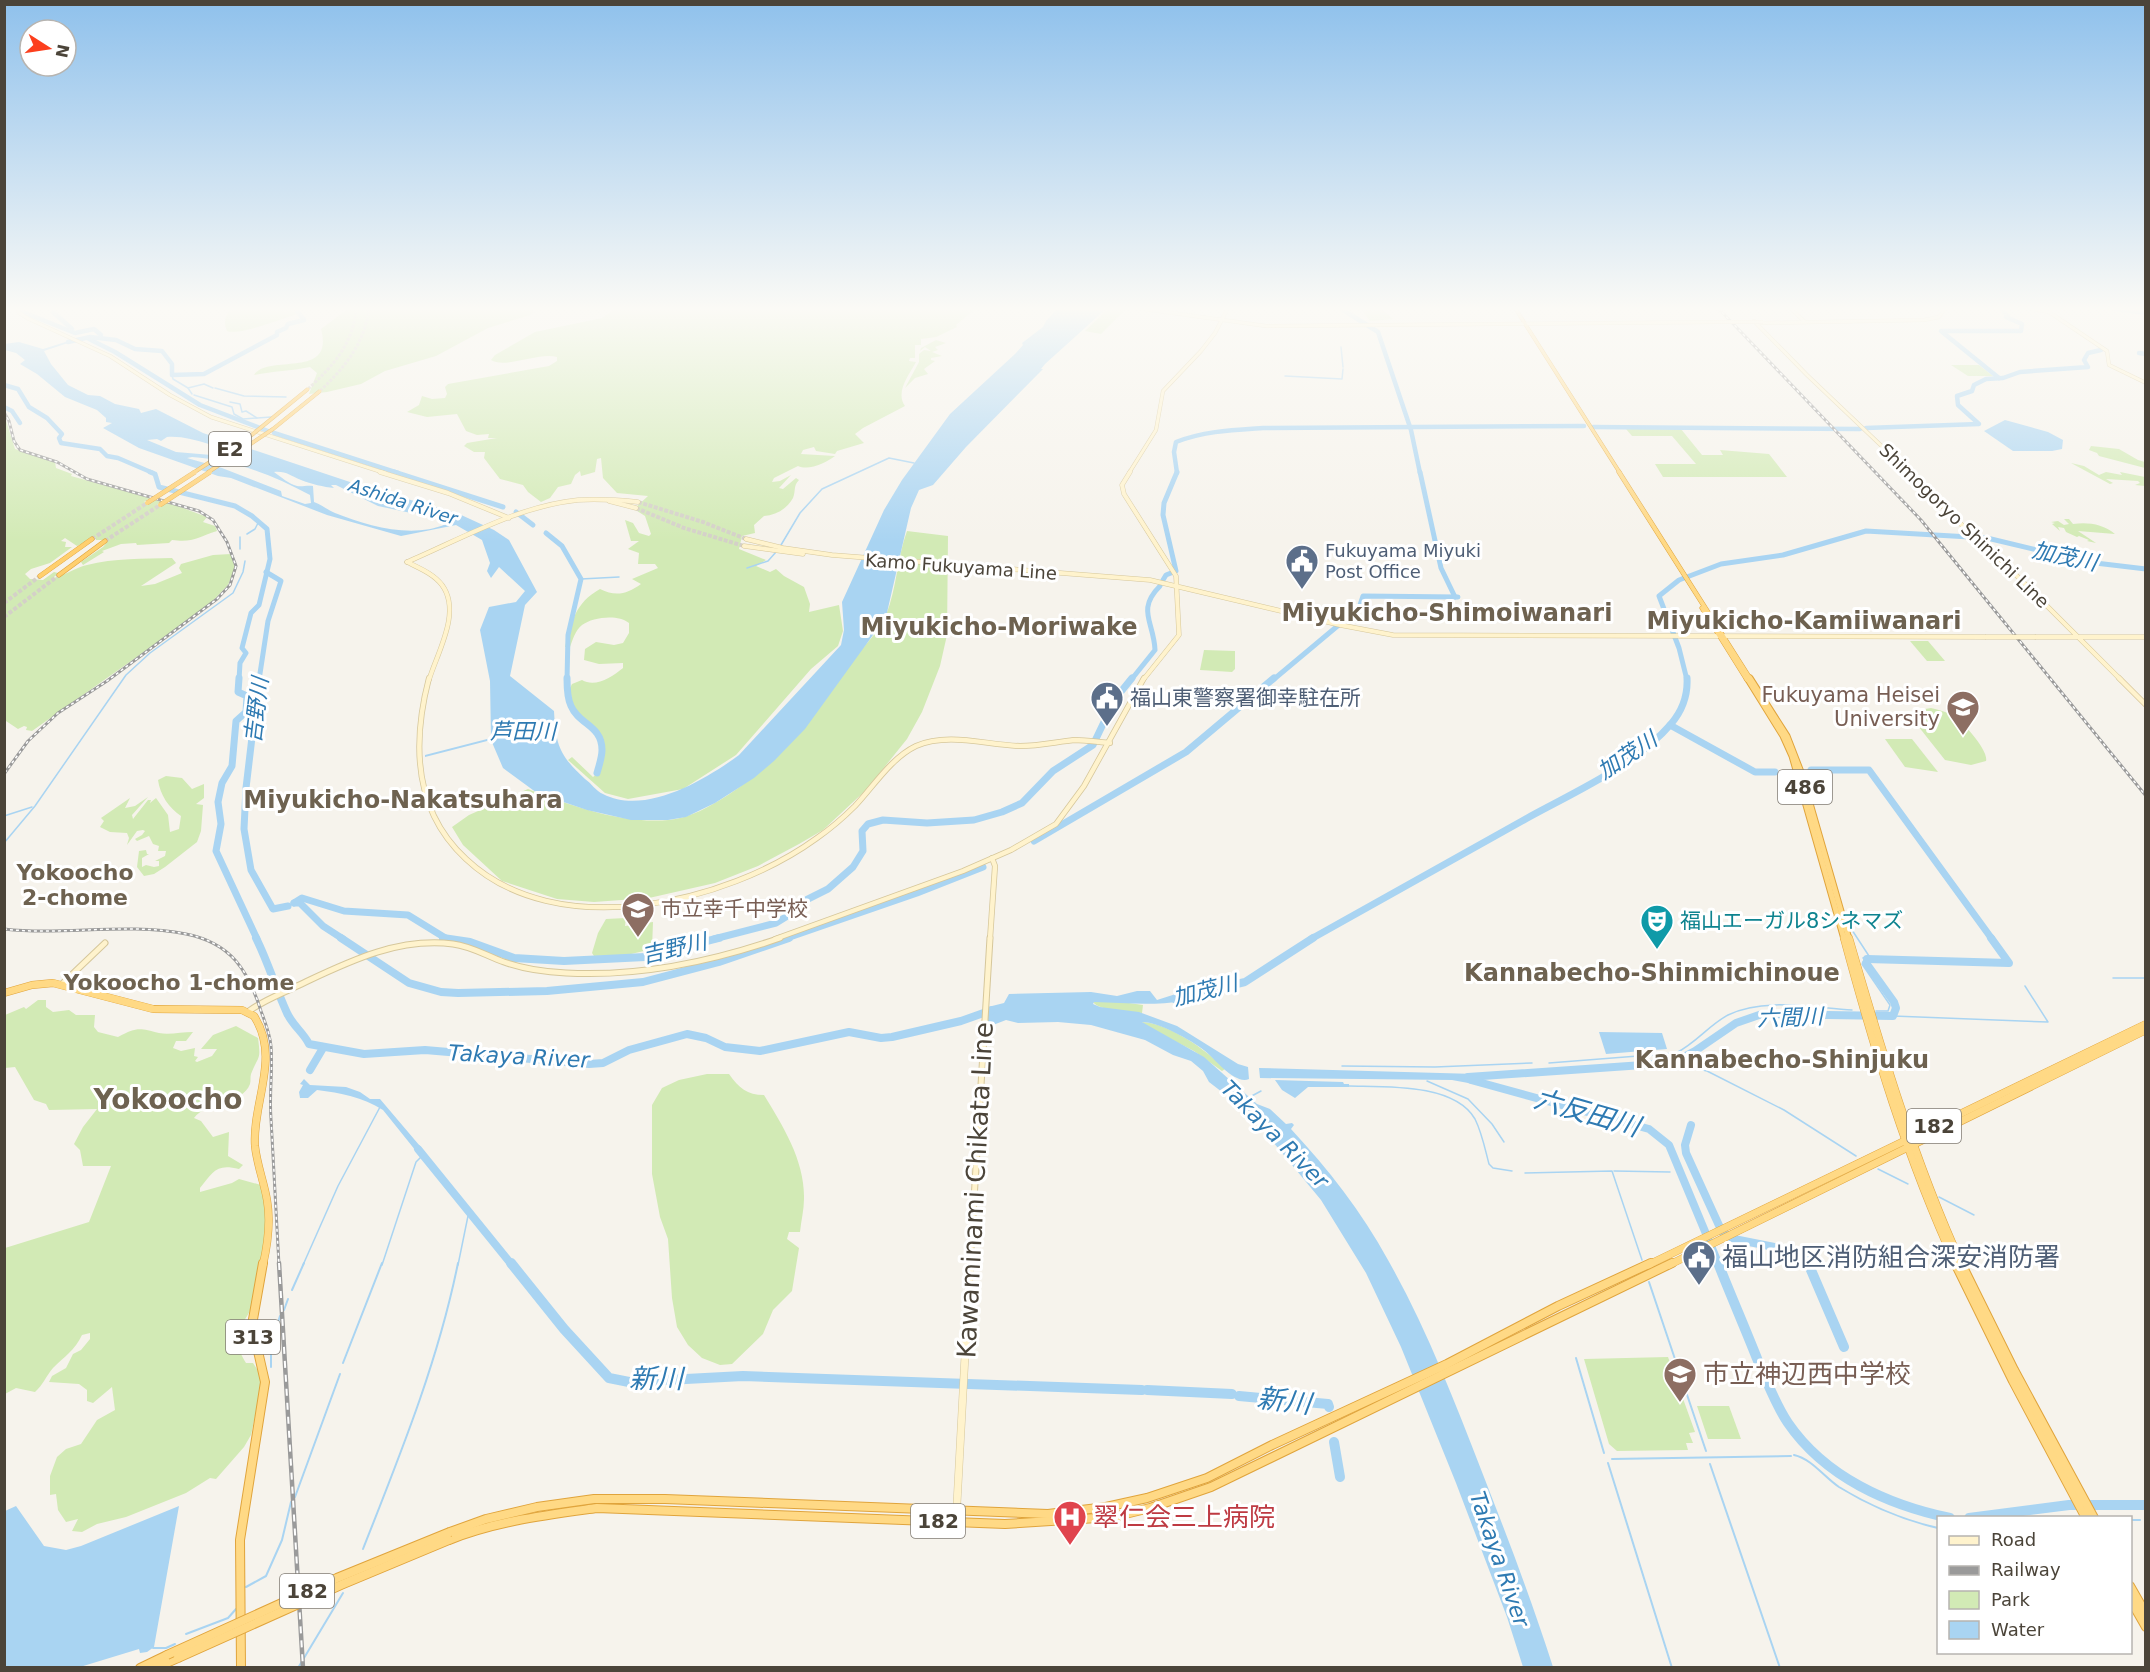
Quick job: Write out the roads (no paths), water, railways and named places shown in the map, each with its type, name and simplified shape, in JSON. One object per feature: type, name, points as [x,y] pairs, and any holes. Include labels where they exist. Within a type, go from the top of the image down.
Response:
[{"type":"highway","name":"486","points":[[1563,386],[1783,736],[1792,756],[1909,1143],[1970,1294],[2001,1358],[2089,1516]]},
{"type":"highway","name":"E2","points":[[147,503],[253,434],[308,390]]},
{"type":"highway","name":"E2","points":[[159,505],[261,438],[320,391]]},
{"type":"highway","points":[[40,576],[92,539]]},
{"type":"highway","points":[[59,575],[105,541]]},
{"type":"highway","points":[[4,993],[32,985],[62,984],[153,1009],[249,1011]]},
{"type":"highway","name":"313","points":[[241,1668],[240,1540],[265,1382],[265,1372],[255,1346],[252,1321],[269,1226],[266,1187],[255,1137],[263,1096],[267,1054],[256,1017],[249,1011]]},
{"type":"highway","name":"182","points":[[1718,1235],[1731,1233],[2145,1024]]},
{"type":"highway","name":"182","points":[[155,1668],[486,1519],[537,1507],[594,1499],[665,1499],[1048,1514],[1106,1507],[1148,1498],[1207,1478],[1448,1367],[2145,1030]]},
{"type":"highway","name":"182","points":[[142,1667],[338,1578],[449,1536],[540,1516],[597,1508],[956,1522],[1049,1523],[1114,1516],[1149,1508],[1211,1487],[1403,1388]]},
{"type":"highway","points":[[2132,1590],[2145,1614]]},
{"type":"highway","points":[[2132,1603],[2145,1627]]},
{"type":"highway","points":[[169,1668],[178,1658]]},
{"type":"main road","points":[[157,386],[186,405],[211,417],[448,493],[509,518]]},
{"type":"main road","points":[[249,1011],[364,955],[402,945],[437,943],[466,946],[513,965],[546,971],[620,973],[721,957],[963,872],[1048,829],[1062,818],[1110,743],[1146,675],[1179,636],[1177,587],[1174,573],[1124,494],[1122,485],[1156,430],[1163,391],[1168,386]]},
{"type":"main road","name":"Shimogoryo Shinichi Line","points":[[1817,386],[1864,428],[1982,542],[2145,705]]},
{"type":"main road","points":[[638,502],[586,498],[544,506],[504,520],[407,562],[435,578],[443,587],[449,601],[444,631],[430,677],[419,729],[418,763],[426,801],[443,836],[456,852],[475,869],[507,889],[542,901],[597,908],[648,903],[702,892],[761,870],[804,847],[837,823],[867,795],[900,756],[919,745],[957,741],[1035,746],[1071,740],[1110,743]]},
{"type":"main road","points":[[544,506],[571,501],[597,500],[636,508]]},
{"type":"main road","name":"Kamo Fukuyama Line","points":[[746,539],[775,549]]},
{"type":"main road","name":"Kamo Fukuyama Line","points":[[744,546],[849,557],[1125,579],[1177,587],[1378,635],[1414,639],[2145,638]]},
{"type":"main road","name":"Kawaminami Chikata Line","points":[[956,1522],[983,1033],[995,866],[992,858]]},
{"type":"main road","points":[[62,984],[105,943]]},
{"type":"water","name":"芦田川","points":[[52,386],[70,386],[88,395],[100,396],[115,404],[139,409],[141,413],[156,409],[203,433],[359,485],[459,514],[494,530],[509,540],[537,592],[525,605],[510,676],[554,711],[560,749],[576,771],[603,794],[620,800],[637,801],[656,798],[692,784],[739,755],[841,645],[844,630],[842,602],[884,510],[902,480],[950,414],[980,386],[1026,386],[966,447],[933,485],[919,490],[911,508],[886,617],[805,729],[754,778],[715,803],[686,817],[668,820],[631,820],[587,810],[537,793],[503,768],[491,740],[425,757],[425,755],[491,738],[490,681],[480,630],[489,607],[516,602],[525,591],[499,567],[491,578],[487,571],[490,563],[482,540],[456,525],[401,536],[327,515],[231,478],[218,476],[139,448],[103,428],[112,423],[106,422],[106,418],[97,410],[65,397]],"holes":[[[167,437],[197,440],[245,455],[247,458],[176,452],[147,440],[161,441]],[[187,458],[223,461],[282,481],[310,495],[311,503],[305,504],[282,496],[281,491],[222,468]],[[274,472],[285,473],[326,487],[334,488],[331,485],[336,485],[378,506],[411,513],[429,514],[446,524],[405,531],[361,522],[335,513],[314,502],[313,486],[294,485]]]},
{"type":"water","points":[[2005,420],[2048,432],[2063,440],[2062,449],[2013,451],[1984,431]]},
{"type":"water","points":[[1137,991],[1150,991],[1157,1000],[1182,992],[1184,1001],[1150,1004],[1094,1002],[1093,1004],[1139,1012],[1177,1026],[1238,1064],[1248,1067],[1249,1079],[1238,1078],[1225,1070],[1205,1051],[1175,1032],[1142,1022],[1204,1057],[1257,1104],[1270,1109],[1286,1124],[1292,1123],[1294,1125],[1291,1129],[1344,1192],[1378,1242],[1415,1311],[1450,1391],[1519,1569],[1553,1667],[1523,1667],[1507,1617],[1456,1483],[1401,1347],[1366,1273],[1321,1200],[1273,1142],[1266,1128],[1257,1119],[1239,1109],[1231,1099],[1209,1082],[1203,1071],[1191,1061],[1173,1055],[1145,1040],[1091,1025],[1058,1022],[1018,1023],[1006,1020],[993,1025],[987,1023],[988,1007],[1004,1003],[1009,994],[1091,992],[1117,996]]},
{"type":"water","points":[[1599,1032],[1662,1033],[1667,1049],[1606,1054]]},
{"type":"water","points":[[1259,1068],[1476,1074],[1479,1085],[1452,1080],[1260,1078]]},
{"type":"water","points":[[304,1079],[310,1085],[346,1087],[370,1099],[380,1099],[425,1152],[420,1156],[383,1110],[367,1102],[343,1094],[317,1090],[308,1098],[300,1098],[299,1092],[303,1085],[300,1084]]},
{"type":"water","points":[[1275,1080],[1343,1082],[1349,1084],[1349,1087],[1308,1087],[1295,1098],[1282,1090]]},
{"type":"water","points":[[16,1506],[44,1546],[66,1550],[179,1506],[154,1647],[147,1652],[140,1653],[139,1649],[80,1667],[5,1667],[5,1511]]},
{"type":"waterway","name":"Takaya River","points":[[8,386],[18,389],[29,407],[47,418],[62,434],[59,438],[61,443],[100,449],[107,456],[118,458],[153,473]]},
{"type":"waterway","points":[[170,386],[200,405],[268,431]]},
{"type":"waterway","points":[[188,388],[196,386]]},
{"type":"waterway","points":[[209,386],[213,388]]},
{"type":"waterway","points":[[1396,386],[1410,427]]},
{"type":"waterway","name":"吉野川","points":[[1866,428],[1979,424],[1958,405],[1957,396],[1972,391],[1974,386]]},
{"type":"waterway","points":[[188,388],[192,394]]},
{"type":"waterway","points":[[215,388],[244,396],[286,397]]},
{"type":"waterway","points":[[194,395],[232,407],[234,414],[243,419],[257,418]]},
{"type":"waterway","points":[[230,402],[240,404],[242,412],[246,411],[257,418]]},
{"type":"waterway","points":[[4,407],[12,411],[20,423]]},
{"type":"waterway","points":[[257,418],[271,417]]},
{"type":"waterway","name":"吉野川","points":[[1410,427],[1584,426]]},
{"type":"waterway","name":"吉野川","points":[[1177,472],[1174,452],[1176,442],[1197,435],[1263,428],[1410,427]]},
{"type":"waterway","points":[[1410,427],[1420,473]]},
{"type":"waterway","name":"吉野川","points":[[1593,427],[1860,429]]},
{"type":"waterway","points":[[274,433],[398,473]]},
{"type":"waterway","points":[[781,545],[800,513],[822,489],[889,458],[914,463]]},
{"type":"waterway","name":"Takaya River","points":[[150,472],[155,474],[159,487],[235,506],[252,516],[267,529],[270,559],[267,572]]},
{"type":"waterway","points":[[394,472],[503,507]]},
{"type":"waterway","name":"吉野川","points":[[1163,580],[1166,575],[1176,571],[1163,515],[1164,503],[1177,472]]},
{"type":"waterway","points":[[1420,472],[1441,568],[1455,597]]},
{"type":"waterway","points":[[516,512],[533,525]]},
{"type":"waterway","points":[[247,534],[255,529],[259,521]]},
{"type":"waterway","name":"加茂川","points":[[1687,680],[1679,648],[1659,596],[1679,580],[1721,564],[1783,555],[1866,531],[1987,538],[2087,562],[2146,569]]},
{"type":"waterway","points":[[546,533],[562,546],[581,579],[568,635],[567,679]]},
{"type":"waterway","points":[[240,537],[240,549]]},
{"type":"waterway","points":[[747,568],[768,561],[776,552]]},
{"type":"waterway","points":[[4,843],[35,806],[126,675],[150,653],[233,593],[243,572],[245,561]]},
{"type":"waterway","name":"Takaya River","points":[[239,680],[240,663],[246,653],[242,648],[251,613],[259,605],[267,572]]},
{"type":"waterway","name":"吉野川","points":[[259,680],[268,621],[281,581],[267,572]]},
{"type":"waterway","points":[[581,579],[619,577]]},
{"type":"waterway","name":"吉野川","points":[[1131,680],[1155,650],[1148,609],[1153,594],[1160,586]]},
{"type":"waterway","points":[[1273,680],[1359,608],[1363,596],[1455,597]]},
{"type":"waterway","name":"Takaya River","points":[[239,678],[238,692],[247,696],[246,712],[236,721],[232,766],[222,783],[218,802],[221,824],[216,851],[257,939]]},
{"type":"waterway","name":"吉野川","points":[[259,678],[246,788],[244,829],[251,870],[273,909],[288,906]]},
{"type":"waterway","name":"吉野川","points":[[714,939],[776,923],[789,915],[800,903],[828,889],[853,867],[863,851],[862,831],[868,824],[883,820],[927,823],[974,820],[1002,812],[1022,803],[1053,771],[1093,745],[1115,699],[1132,678]]},
{"type":"waterway","points":[[1034,841],[1186,752],[1274,678]]},
{"type":"waterway","points":[[567,679],[571,706],[579,717],[594,730],[601,742],[602,753],[597,773]]},
{"type":"waterway","name":"加茂川","points":[[1670,725],[1681,708],[1687,680]]},
{"type":"waterway","name":"加茂川","points":[[1311,939],[1601,778],[1639,754],[1670,725]]},
{"type":"waterway","name":"六間川","points":[[1670,725],[1755,772],[1775,772]]},
{"type":"waterway","name":"六間川","points":[[1811,770],[1869,770],[1992,939]]},
{"type":"waterway","points":[[4,816],[32,807]]},
{"type":"waterway","points":[[784,939],[917,893],[983,867]]},
{"type":"waterway","name":"吉野川","points":[[343,939],[323,926],[300,903],[294,903],[302,898],[344,911],[408,915],[446,938]]},
{"type":"waterway","points":[[1852,930],[1869,956],[1863,958]]},
{"type":"waterway","name":"Takaya River","points":[[256,938],[287,1013],[309,1044],[364,1054],[425,1050],[589,1064],[603,1063],[629,1050],[687,1034],[706,1038],[725,1047],[760,1051],[849,1032],[881,1038],[892,1037],[961,1021],[992,1010]]},
{"type":"waterway","points":[[341,938],[409,983],[441,992],[458,993],[547,991],[643,982],[719,962],[789,938]]},
{"type":"waterway","name":"吉野川","points":[[446,938],[470,942],[514,958],[564,961],[645,957],[719,938]]},
{"type":"waterway","name":"加茂川","points":[[1175,999],[1245,982],[1313,938]]},
{"type":"waterway","name":"六間川","points":[[1867,959],[2009,963],[1991,938]]},
{"type":"waterway","name":"六間川","points":[[1468,1077],[1672,1063],[1695,1051],[1736,1023],[1762,1014],[1893,1016],[1896,1008],[1894,1002],[1866,963]]},
{"type":"waterway","points":[[1862,964],[1890,1005],[1888,1011],[1876,1011]]},
{"type":"waterway","points":[[2113,978],[2146,978]]},
{"type":"waterway","points":[[1893,1016],[2048,1022],[2025,986]]},
{"type":"waterway","points":[[1549,1063],[1676,1053],[1728,1015],[1757,1006],[1789,1005],[1852,1010]]},
{"type":"waterway","name":"新川","points":[[310,1070],[323,1048]]},
{"type":"waterway","points":[[1342,1066],[1435,1067],[1532,1063]]},
{"type":"waterway","points":[[1672,1063],[1707,1071],[1784,1110],[1856,1156]]},
{"type":"waterway","name":"六反田川","points":[[1471,1080],[1649,1129],[1669,1145],[1719,1265]]},
{"type":"waterway","points":[[1427,1081],[1468,1099],[1492,1124],[1504,1142]]},
{"type":"waterway","points":[[1349,1086],[1418,1089],[1452,1099],[1465,1107],[1475,1119],[1489,1164],[1493,1168],[1512,1171]]},
{"type":"waterway","points":[[1248,1098],[1261,1091]]},
{"type":"waterway","points":[[303,1265],[338,1186],[380,1107]]},
{"type":"waterway","name":"六反田川","points":[[1691,1125],[1685,1145],[1686,1153],[1722,1232],[1734,1239],[1804,1253],[1809,1265]]},
{"type":"waterway","name":"新川","points":[[418,1149],[512,1265]]},
{"type":"waterway","points":[[382,1265],[416,1162],[423,1155]]},
{"type":"waterway","points":[[1878,1169],[1908,1184]]},
{"type":"waterway","points":[[1525,1173],[1612,1171],[1642,1260]]},
{"type":"waterway","points":[[1614,1171],[1670,1172]]},
{"type":"waterway","points":[[1939,1197],[1974,1215]]},
{"type":"waterway","points":[[458,1265],[469,1211]]},
{"type":"waterway","points":[[292,1290],[304,1263]]},
{"type":"waterway","points":[[343,1363],[382,1263]]},
{"type":"waterway","points":[[363,1549],[429,1372],[458,1263]]},
{"type":"waterway","name":"新川","points":[[511,1263],[564,1329],[609,1378],[629,1382],[743,1376],[1142,1390]]},
{"type":"waterway","name":"六反田川","points":[[1718,1263],[1775,1400],[1783,1416],[1803,1442],[1820,1459],[1860,1486],[1904,1505],[1942,1516]]},
{"type":"waterway","name":"六反田川","points":[[1808,1263],[1844,1347]]},
{"type":"waterway","points":[[1649,1282],[1706,1451]]},
{"type":"waterway","points":[[284,1310],[288,1299]]},
{"type":"waterway","points":[[271,1367],[271,1344],[280,1316]]},
{"type":"waterway","points":[[1576,1358],[1604,1453]]},
{"type":"waterway","points":[[295,1497],[340,1374]]},
{"type":"waterway","name":"新川","points":[[1147,1390],[1232,1394]]},
{"type":"waterway","name":"新川","points":[[1239,1396],[1328,1404],[1329,1407]]},
{"type":"waterway","name":"新川","points":[[1334,1442],[1340,1477]]},
{"type":"waterway","points":[[1794,1455],[1807,1460],[1839,1487],[1863,1500],[1899,1517],[1937,1528]]},
{"type":"waterway","points":[[1612,1459],[1791,1456]]},
{"type":"waterway","points":[[1608,1463],[1672,1668]]},
{"type":"waterway","points":[[1710,1464],[1780,1668]]},
{"type":"waterway","points":[[246,1587],[266,1576],[282,1540],[291,1502]]},
{"type":"waterway","name":"六反田川","points":[[1984,1516],[2069,1505],[2146,1505]]},
{"type":"waterway","points":[[2132,1520],[2140,1520]]},
{"type":"waterway","points":[[298,1668],[343,1593]]},
{"type":"waterway","points":[[186,1634],[228,1618],[236,1609]]},
{"type":"waterway","points":[[153,1648],[166,1648],[175,1644]]},
{"type":"tunnel","points":[[308,389],[311,386]]},
{"type":"tunnel","points":[[320,391],[325,386]]},
{"type":"tunnel","points":[[638,502],[703,522],[746,539]]},
{"type":"tunnel","points":[[92,539],[147,503]]},
{"type":"tunnel","points":[[105,541],[160,505]]},
{"type":"tunnel","points":[[636,508],[684,528],[744,546]]},
{"type":"tunnel","points":[[4,617],[59,575]]},
{"type":"tunnel","points":[[4,603],[40,576]]},
{"type":"railway","points":[[1793,386],[1921,520],[2146,796]]},
{"type":"railway","points":[[4,412],[14,441],[20,450],[57,462],[87,479],[199,511],[213,520],[227,542],[236,566],[230,585],[217,599],[107,681],[58,713],[28,741],[4,774]]},
{"type":"railway","points":[[4,929],[27,931],[141,929],[186,934],[215,944],[236,960],[256,996],[270,1042],[279,1265]]},
{"type":"railway","points":[[279,1263],[303,1668]]},
{"type":"place","name":"Fukuyama Miyuki Post Office","points":[[1302,590]]},
{"type":"place","name":"福山東警察署御幸駐在所","points":[[1107,727]]},
{"type":"place","name":"Fukuyama Heisei University","points":[[1963,736]]},
{"type":"place","name":"市立幸千中学校","points":[[638,938]]},
{"type":"place","name":"福山エーガル8シネマズ","points":[[1657,950]]},
{"type":"place","name":"福山地区消防組合深安消防署","points":[[1699,1286]]},
{"type":"place","name":"市立神辺西中学校","points":[[1680,1403]]},
{"type":"place","name":"翠仁会三上病院","points":[[1070,1546]]},
{"type":"district","name":"Miyukicho-Shimoiwanari","points":[[1447,613]]},
{"type":"district","name":"Miyukicho-Kamiiwanari","points":[[1804,621]]},
{"type":"district","name":"Miyukicho-Moriwake","points":[[999,627]]},
{"type":"district","name":"Miyukicho-Nakatsuhara","points":[[403,800]]},
{"type":"district","name":"Yokoocho 2-chome","points":[[75,884]]},
{"type":"district","name":"Kannabecho-Shinmichinoue","points":[[1652,973]]},
{"type":"district","name":"Yokoocho 1-chome","points":[[179,982]]},
{"type":"district","name":"Kannabecho-Shinjuku","points":[[1782,1060]]},
{"type":"district","name":"Yokoocho","points":[[168,1099]]},
{"type":"water label","name":"Ashida River","points":[[403,502]]}]
